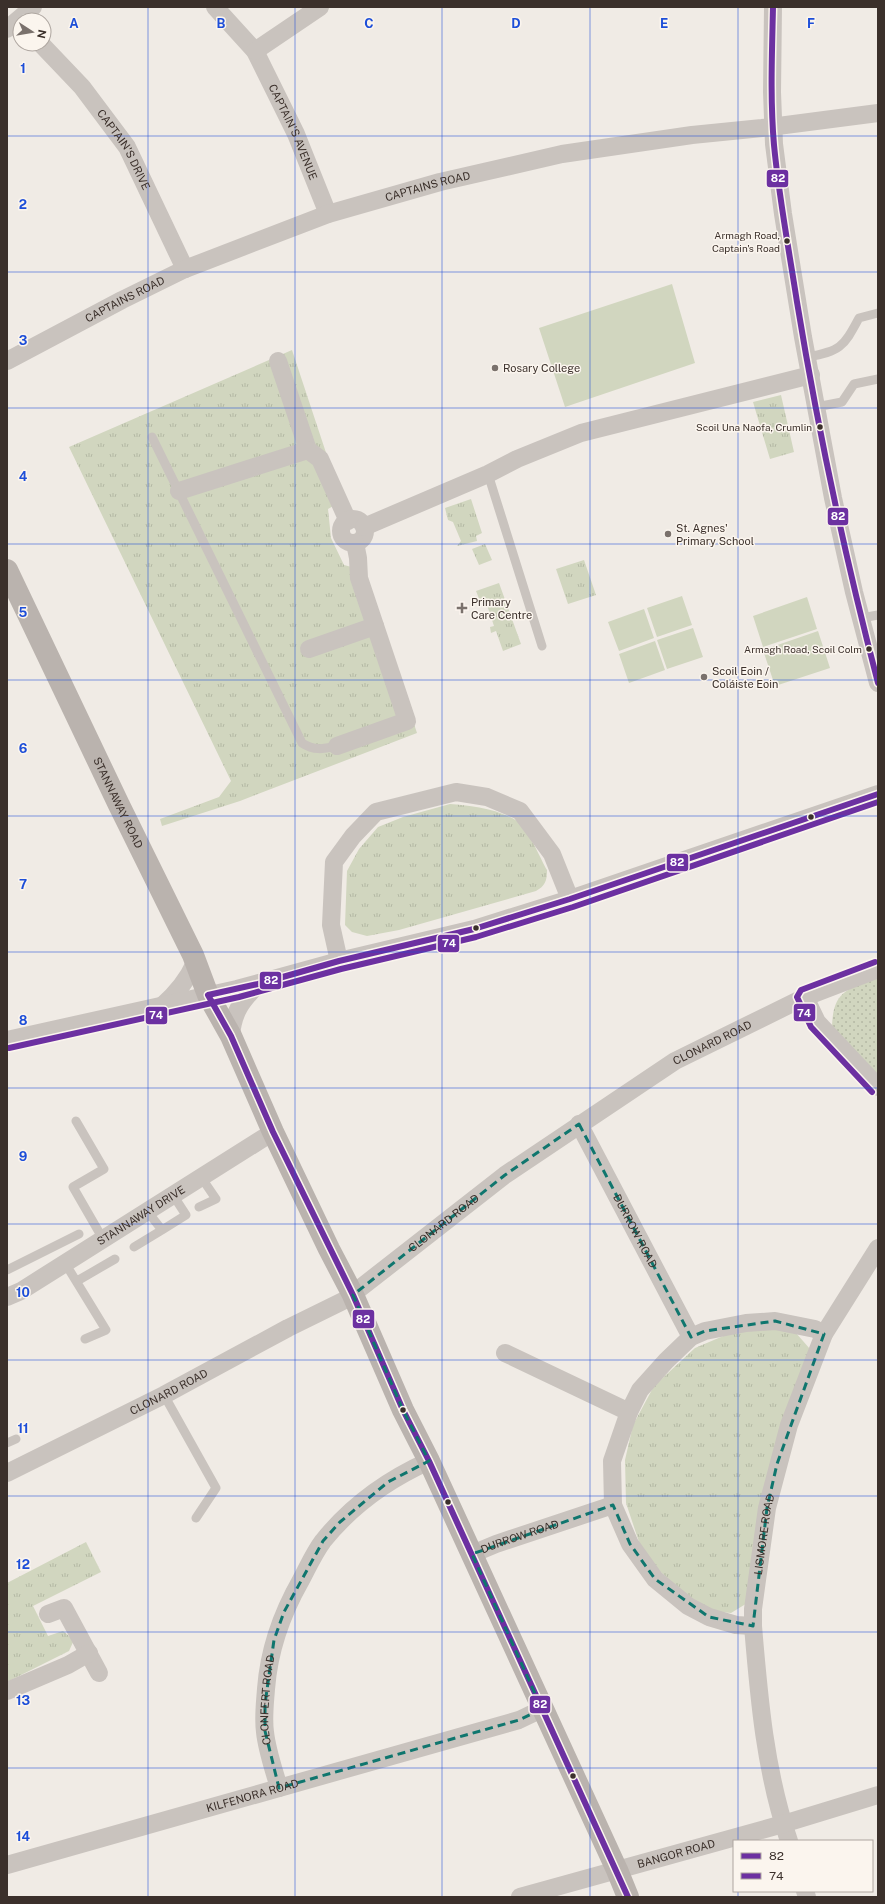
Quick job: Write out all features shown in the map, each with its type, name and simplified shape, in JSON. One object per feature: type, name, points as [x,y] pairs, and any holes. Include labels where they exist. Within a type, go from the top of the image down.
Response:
[{"type":"street","name":"CAPTAIN'S AVENUE","points":[[215,7],[255,51],[296,134],[328,214]]},
{"type":"street","points":[[255,51],[320,7]]},
{"type":"street","points":[[773,7],[773,126],[783,214],[807,357],[834,503],[878,683]]},
{"type":"street","name":"CAPTAIN'S DRIVE","points":[[49,52],[82,87],[127,147],[185,269]]},
{"type":"street","name":"CAPTAINS ROAD","points":[[7,361],[122,300],[185,269],[328,214],[440,182],[562,154],[692,135],[878,113]]},
{"type":"street","points":[[278,361],[308,450],[320,459],[356,530],[359,578],[407,721],[337,746]]},
{"type":"street","points":[[356,530],[488,474],[517,459],[581,433],[811,375]]},
{"type":"street","points":[[179,491],[308,450]]},
{"type":"street","name":"STANNAWAY ROAD","points":[[7,570],[195,963],[208,996],[231,1036],[329,1249],[353,1295],[403,1410],[429,1461],[472,1554],[628,1897]]},
{"type":"street","points":[[309,649],[375,626]]},
{"type":"street","points":[[339,961],[331,925],[334,862],[353,836],[376,812],[456,792],[487,797],[520,811],[552,854],[570,899]]},
{"type":"street","points":[[7,1040],[160,1008],[258,984],[339,961],[474,929],[570,899],[809,816],[878,794]]},
{"type":"street","points":[[160,1008],[176,994],[191,974],[195,963]]},
{"type":"street","name":"CLONARD ROAD","points":[[7,1473],[164,1395],[353,1295],[505,1175],[675,1061],[805,997],[878,969]]},
{"type":"street","points":[[231,1036],[233,1020],[237,1009],[242,1001],[258,984]]},
{"type":"street","points":[[805,997],[817,1022],[878,1087]]},
{"type":"street","name":"DURROW ROAD","points":[[579,1124],[691,1337]]},
{"type":"street","name":"STANNAWAY DRIVE","points":[[7,1297],[21,1291],[200,1177],[274,1132]]},
{"type":"street","name":"LISMORE ROAD","points":[[789,1840],[783,1824],[763,1736],[752,1626],[767,1508],[777,1464],[801,1391],[824,1334],[878,1248]]},
{"type":"street","points":[[752,1626],[736,1625],[709,1617],[688,1606],[655,1579],[630,1544],[613,1505],[612,1461],[629,1412],[640,1390],[666,1360],[691,1337],[705,1331],[746,1323],[774,1321],[815,1329],[824,1334]]},
{"type":"street","points":[[505,1353],[629,1412]]},
{"type":"street","name":"CLONFERT ROAD","points":[[279,1788],[265,1731],[265,1711],[268,1670],[274,1640],[284,1612],[323,1541],[340,1522],[388,1482],[429,1461]]},
{"type":"street","name":"DURROW ROAD","points":[[472,1554],[496,1544],[613,1505]]},
{"type":"street","points":[[48,1614],[64,1608],[99,1673]]},
{"type":"street","points":[[7,1691],[68,1666],[89,1653]]},
{"type":"street","name":"KILFENORA ROAD","points":[[7,1865],[519,1720],[542,1709]]},
{"type":"street","name":"BANGOR ROAD","points":[[520,1897],[783,1824],[878,1795]]},
{"type":"lane","points":[[807,357],[830,353],[847,341],[859,318],[878,314]]},
{"type":"lane","points":[[816,407],[842,402],[854,384],[878,379]]},
{"type":"lane","points":[[152,437],[302,743],[317,750],[337,746]]},
{"type":"lane","points":[[488,474],[542,646]]},
{"type":"lane","points":[[861,618],[878,615]]},
{"type":"lane","points":[[76,1121],[104,1169],[73,1187],[103,1239]]},
{"type":"lane","points":[[199,1207],[216,1199],[200,1177]]},
{"type":"lane","points":[[134,1247],[186,1215],[172,1195]]},
{"type":"lane","points":[[147,1211],[162,1230]]},
{"type":"lane","points":[[7,1270],[79,1234]]},
{"type":"lane","points":[[77,1282],[115,1259]]},
{"type":"lane","points":[[65,1263],[106,1330],[85,1339]]},
{"type":"lane","points":[[164,1395],[216,1488],[196,1518]]},
{"type":"lane","points":[[7,1443],[16,1439]]},
{"type":"highlighted area","points":[[579,1124],[691,1337],[705,1331],[775,1321],[824,1334],[777,1464],[767,1508],[753,1626],[709,1617],[655,1579],[630,1544],[613,1505],[472,1554],[542,1709],[519,1720],[279,1788],[265,1731],[265,1704],[274,1640],[284,1612],[323,1541],[340,1522],[388,1482],[429,1461],[403,1410],[353,1295],[505,1175]]},
{"type":"green space","points":[[672,284],[695,363],[565,407],[539,328]]},
{"type":"green space","points":[[292,350],[342,501],[328,509],[331,538],[344,565],[363,570],[417,733],[240,801],[162,826],[160,819],[219,797],[231,781],[69,447]]},
{"type":"green space","points":[[781,395],[794,452],[770,459],[753,402]]},
{"type":"green space","points":[[471,499],[482,533],[476,536],[477,541],[457,546],[461,541],[453,522],[448,520],[445,508]]},
{"type":"green space","points":[[485,544],[492,560],[479,565],[472,549]]},
{"type":"green space","points":[[584,560],[596,595],[568,604],[556,569]]},
{"type":"green space","points":[[499,583],[521,644],[503,651],[496,631],[491,633],[490,627],[494,626],[485,599],[480,601],[476,591]]},
{"type":"green space","points":[[682,596],[692,625],[657,637],[647,608]]},
{"type":"green space","points":[[807,597],[817,629],[763,647],[753,616]]},
{"type":"green space","points":[[644,609],[654,638],[619,651],[608,622]]},
{"type":"green space","points":[[693,628],[703,657],[667,669],[657,640]]},
{"type":"green space","points":[[818,631],[830,668],[775,686],[763,650]]},
{"type":"green space","points":[[655,641],[665,670],[629,683],[619,654]]},
{"type":"green space","points":[[450,804],[487,809],[506,815],[521,824],[531,839],[547,870],[547,877],[542,887],[536,891],[399,930],[367,936],[352,932],[345,925],[347,871],[359,849],[378,827],[403,817]]},
{"type":"green space","points":[[878,978],[878,1075],[832,1027],[835,1006],[844,993],[858,985]]},
{"type":"green space","points":[[779,1327],[796,1333],[810,1349],[749,1602],[731,1613],[711,1611],[687,1596],[644,1557],[626,1503],[625,1460],[633,1425],[654,1386],[695,1348],[728,1334]]},
{"type":"green space","points":[[86,1542],[101,1572],[33,1606],[48,1636],[63,1631],[74,1640],[69,1651],[7,1682],[7,1583]]},
{"type":"transit line","name":"82","points":[[773,7],[772,110],[776,165],[784,224],[823,446],[843,541],[878,683]]},
{"type":"transit line","name":"82","points":[[628,1897],[429,1461],[403,1410],[353,1295],[273,1132],[231,1036],[208,995],[258,984],[339,961],[474,929],[570,899],[878,794]]},
{"type":"transit line","name":"74","points":[[9,1048],[239,997],[341,969],[476,937],[573,907],[878,802]]},
{"type":"transit line","name":"74","points":[[872,1092],[811,1027],[797,997],[801,990],[875,962]]},
{"type":"place","name":"Armagh Road, Captain's Road","points":[[787,241]]},
{"type":"place","name":"Rosary College","points":[[495,368]]},
{"type":"place","name":"Scoil Una Naofa, Crumlin","points":[[820,427]]},
{"type":"place","name":"St. Agnes' Primary School","points":[[668,534]]},
{"type":"place","name":"Primary Care Centre","points":[[462,608]]},
{"type":"place","name":"Armagh Road, Scoil Colm","points":[[869,649]]},
{"type":"place","name":"Scoil Eoin / Coláiste Eoin","points":[[704,677]]}]
